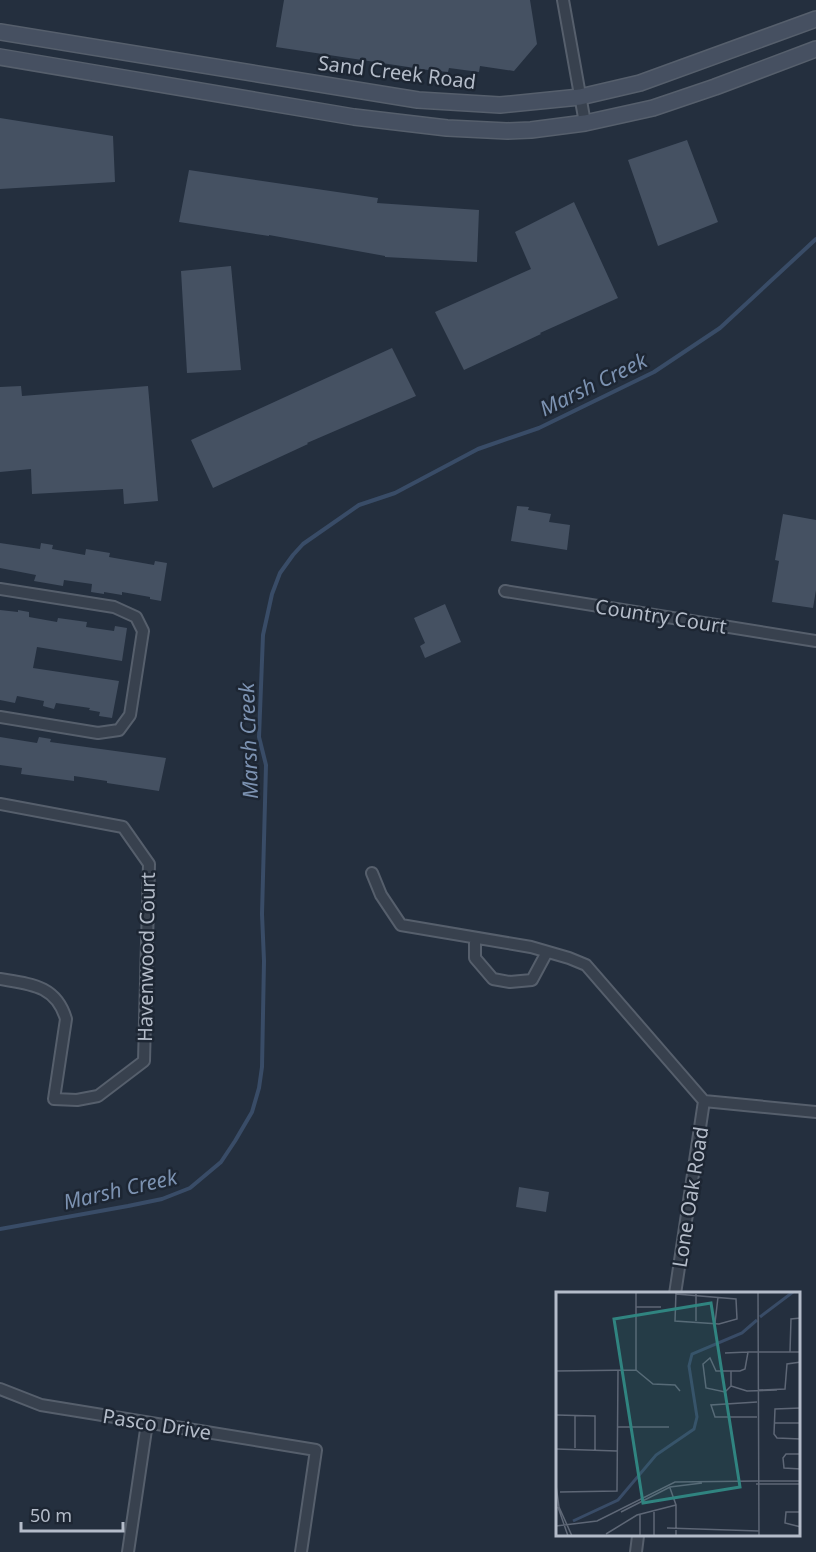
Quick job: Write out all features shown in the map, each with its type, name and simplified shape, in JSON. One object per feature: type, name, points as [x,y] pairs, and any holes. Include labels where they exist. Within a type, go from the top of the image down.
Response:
[{"type":"main road","name":"Sand Creek Road","points":[[0,32],[418,100],[500,105],[579,97],[640,83],[816,19]]},
{"type":"main road","points":[[0,57],[354,117],[447,128],[507,131],[585,123],[653,108],[816,49]]},
{"type":"street","points":[[563,0],[585,123]]},
{"type":"street","points":[[0,589],[114,607],[136,617],[142,631],[130,715],[119,730],[98,733],[0,717]]},
{"type":"street","name":"Country Court","points":[[505,591],[816,641]]},
{"type":"street","name":"Havenwood Court","points":[[0,804],[123,827],[149,864],[144,1061],[98,1096],[77,1100],[54,1099],[66,1019],[63,1010],[46,989],[0,979]]},
{"type":"street","points":[[372,873],[381,895],[401,925],[531,947],[586,965],[704,1101],[816,1112]]},
{"type":"street","points":[[475,938],[476,958],[494,979],[510,982],[532,980],[547,951]]},
{"type":"street","name":"Lone Oak Road","points":[[675,1292],[704,1101]]},
{"type":"street","name":"Pasco Drive","points":[[0,1389],[40,1405],[316,1450],[301,1552]]},
{"type":"street","points":[[128,1552],[147,1423]]},
{"type":"street","points":[[636,1552],[638,1537]]},
{"type":"building","points":[[284,0],[530,0],[537,44],[514,71],[480,66],[479,72],[449,68],[448,72],[428,70],[276,47]]},
{"type":"building","points":[[0,118],[113,136],[115,182],[0,189]]},
{"type":"building","points":[[687,140],[718,222],[658,246],[628,160]]},
{"type":"building","points":[[189,170],[378,198],[377,203],[479,210],[477,262],[385,257],[269,235],[179,222]]},
{"type":"building","points":[[574,202],[618,298],[464,370],[435,312],[531,269],[515,232]]},
{"type":"building","points":[[231,266],[241,370],[187,373],[181,271]]},
{"type":"building","points":[[392,348],[416,396],[307,443],[213,488],[191,440]]},
{"type":"building","points":[[21,386],[22,396],[148,386],[158,501],[124,504],[123,489],[32,494],[31,469],[0,472],[0,387]]},
{"type":"building","points":[[517,506],[551,514],[549,522],[570,525],[567,550],[511,541]]},
{"type":"building","points":[[783,514],[816,520],[816,590],[813,608],[772,602],[779,561],[775,560]]},
{"type":"building","points":[[0,543],[40,549],[41,543],[53,545],[52,549],[85,555],[86,549],[110,553],[109,557],[154,565],[155,561],[167,563],[161,601],[122,592],[122,595],[91,592],[92,584],[64,580],[63,586],[34,581],[36,575],[0,568]]},
{"type":"building","points":[[445,604],[461,642],[425,658],[420,646],[425,643],[414,618]]},
{"type":"building","points":[[0,610],[29,612],[29,617],[57,622],[58,618],[87,622],[86,627],[114,631],[115,626],[127,628],[122,661],[37,647],[33,668],[119,681],[112,718],[99,716],[100,712],[89,710],[90,708],[56,703],[54,709],[43,706],[44,701],[17,696],[15,703],[0,700]]},
{"type":"building","points":[[0,737],[37,743],[39,737],[51,739],[50,742],[166,758],[159,791],[74,776],[74,781],[21,774],[22,768],[0,765]]},
{"type":"building","points":[[519,1187],[549,1192],[546,1212],[516,1207]]},
{"type":"waterway","name":"Marsh Creek","points":[[0,1229],[162,1199],[190,1188],[221,1162],[252,1112],[262,1067],[264,961],[262,914],[266,765],[259,737],[263,635],[272,594],[280,573],[293,555],[303,544],[359,505],[395,493],[478,449],[539,428],[654,372],[720,328],[816,239]]}]
